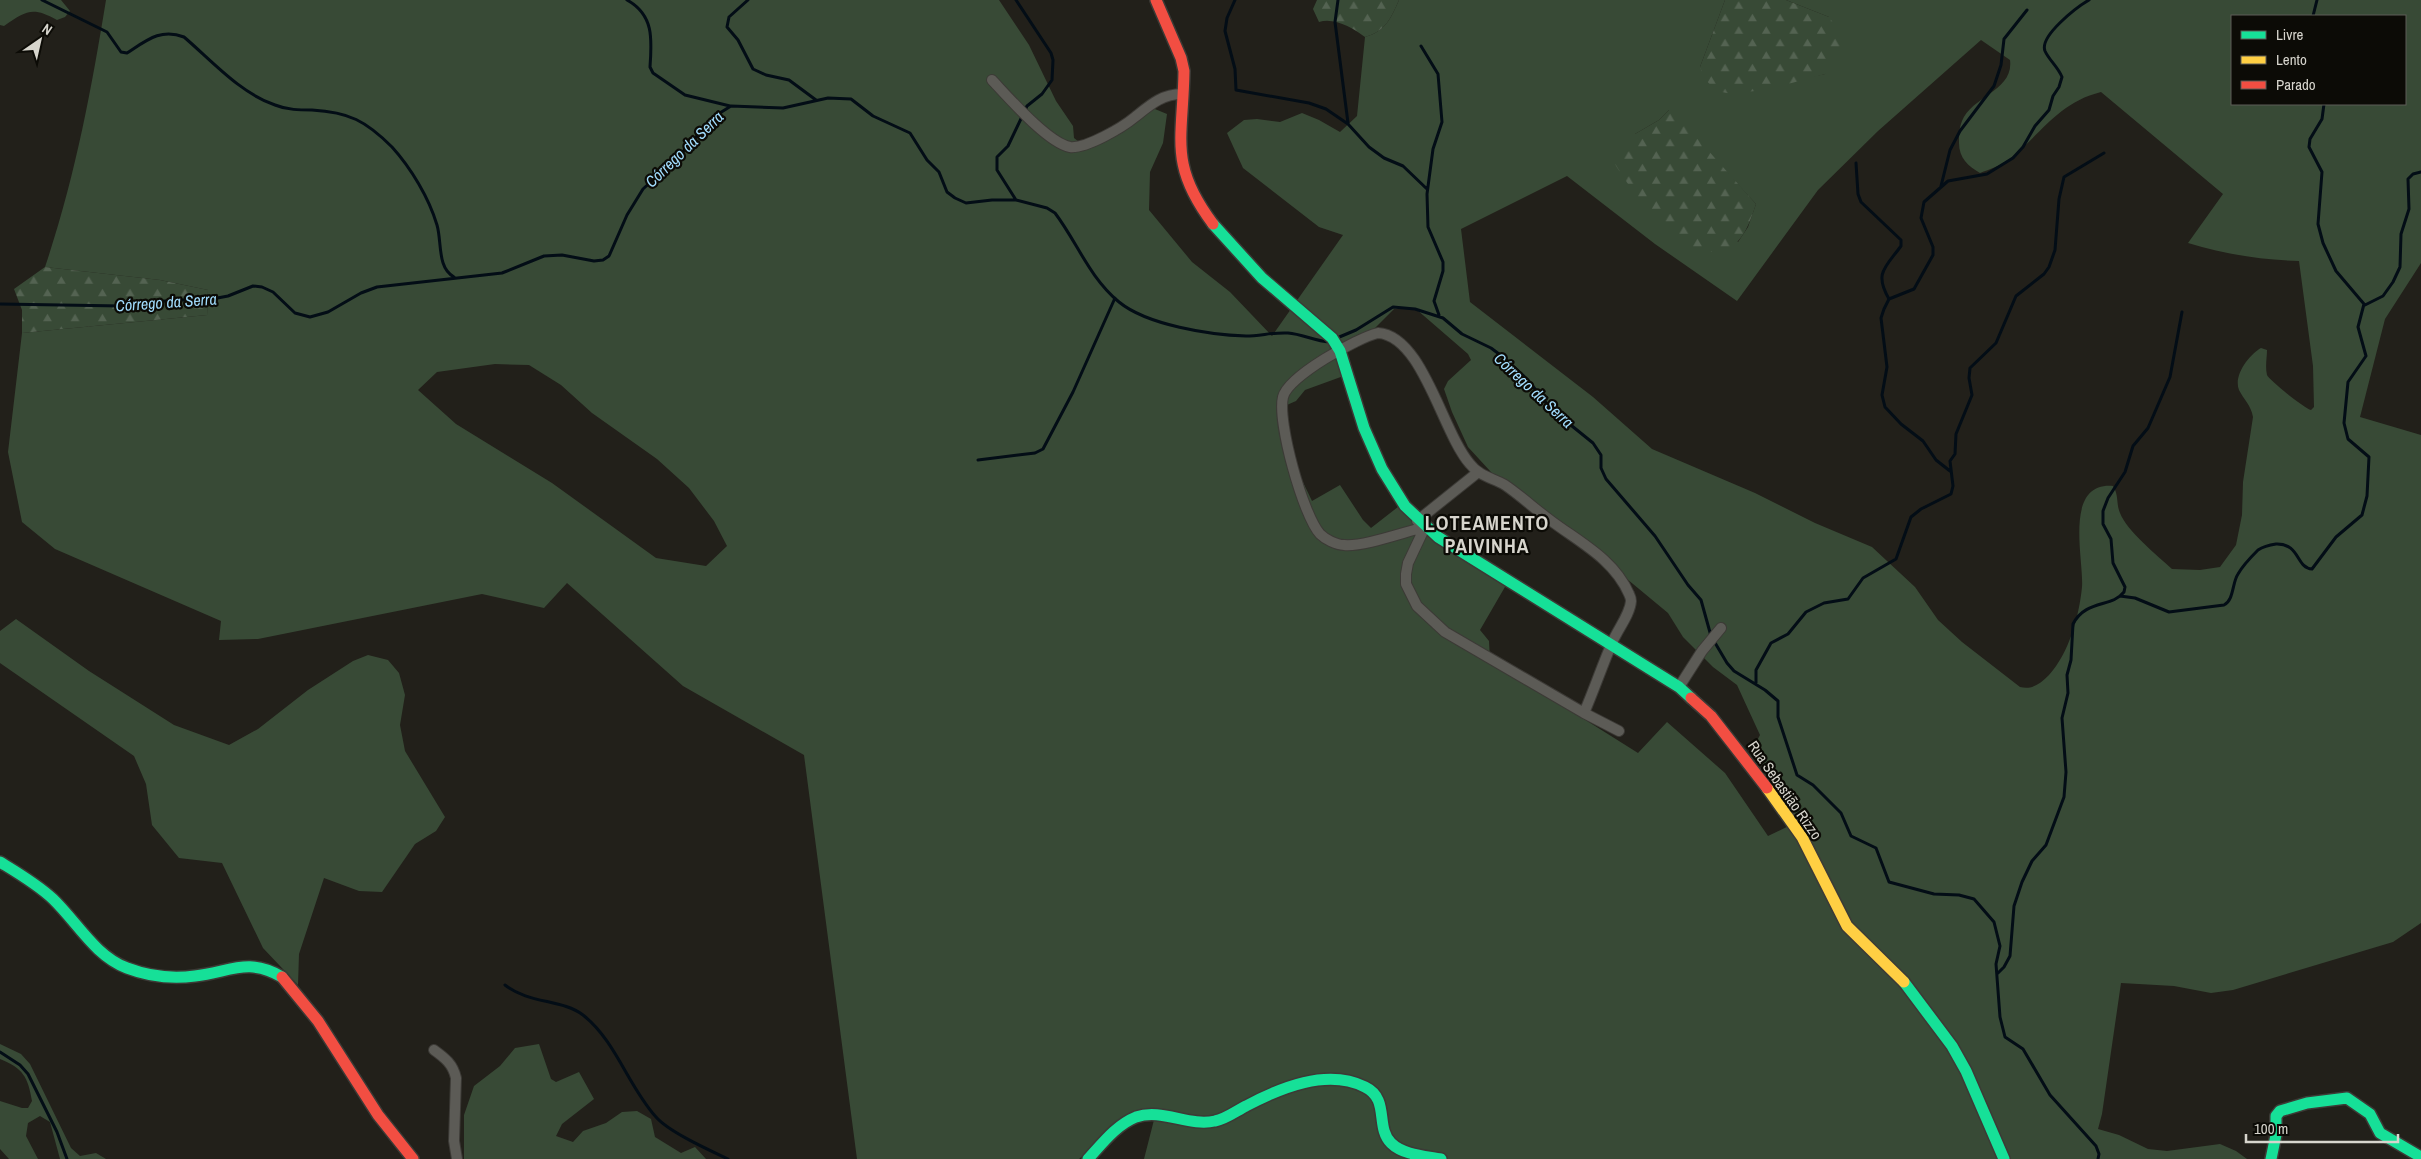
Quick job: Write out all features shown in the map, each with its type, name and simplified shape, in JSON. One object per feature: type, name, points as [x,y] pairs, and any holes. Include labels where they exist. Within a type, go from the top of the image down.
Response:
[{"type":"street","name":"Rua Sebastião Rizzo","points":[[1156,0],[1182,58],[1184,82],[1182,94],[1181,164],[1183,172],[1200,205],[1228,244],[1276,292],[1324,330],[1340,352],[1371,448],[1388,483],[1421,524],[1679,687],[1711,716],[1762,779],[1802,837],[1847,926],[1906,984],[1952,1046],[1966,1071],[2004,1159]]},
{"type":"street","points":[[992,80],[1052,138],[1072,147],[1101,137],[1131,120],[1163,97],[1182,94]]},
{"type":"street","points":[[1477,473],[1421,524],[1343,545],[1321,535],[1312,524],[1290,459],[1283,397],[1293,380],[1308,368],[1370,335],[1386,333],[1396,337],[1408,350],[1422,371],[1431,387],[1447,429],[1458,448],[1477,473],[1517,493],[1550,520],[1596,552],[1618,576],[1631,600],[1584,713]]},
{"type":"street","points":[[1421,524],[1406,574],[1406,584],[1417,606],[1445,632],[1584,713],[1619,731]]},
{"type":"street","points":[[1679,687],[1702,651],[1721,628]]},
{"type":"street","points":[[0,862],[43,890],[102,953],[115,964],[126,969],[177,977],[193,976],[251,964],[273,970],[283,977],[330,1037],[379,1120],[413,1159]]},
{"type":"street","points":[[434,1050],[450,1064],[456,1078],[454,1142],[456,1159]]},
{"type":"street","points":[[1088,1159],[1117,1128],[1139,1116],[1215,1121],[1279,1090],[1320,1079],[1344,1081],[1366,1088],[1375,1094],[1382,1104],[1385,1132],[1389,1141],[1407,1152],[1441,1159]]},
{"type":"street","points":[[2271,1159],[2276,1135],[2276,1116],[2280,1111],[2307,1103],[2347,1098],[2360,1105],[2370,1114],[2380,1133],[2421,1157]]},
{"type":"green space","points":[[0,0],[61,0],[70,11],[65,17],[57,20],[41,13],[29,12],[4,26],[0,25]]},
{"type":"green space","points":[[106,0],[999,0],[1029,45],[1056,101],[1073,126],[1074,138],[1083,145],[1150,107],[1167,114],[1163,143],[1150,172],[1149,210],[1192,262],[1230,292],[1272,336],[1343,235],[1319,227],[1243,168],[1227,133],[1244,120],[1257,119],[1280,122],[1302,113],[1340,132],[1357,116],[1365,37],[1378,31],[1387,23],[1399,0],[1725,0],[1700,67],[1749,90],[1825,74],[1829,17],[1786,0],[2421,0],[2421,263],[2385,319],[2360,417],[2421,435],[2421,923],[2393,942],[2233,990],[2211,993],[2174,986],[2121,983],[2102,1114],[2098,1129],[2119,1135],[2148,1149],[2167,1151],[2220,1144],[2236,1151],[2247,1159],[1144,1159],[1155,1116],[1134,1114],[1079,1159],[857,1159],[804,755],[683,686],[567,583],[544,608],[482,594],[258,639],[219,640],[221,621],[55,549],[22,522],[8,452],[22,333],[207,315],[208,290],[160,280],[45,267],[74,168]],"holes":[[[1981,40],[2010,60],[2009,70],[2006,79],[1974,105],[1962,121],[1959,132],[1959,148],[1962,157],[1968,164],[1980,173],[2005,162],[2061,112],[2086,97],[2101,92],[2223,194],[2188,243],[2243,256],[2299,261],[2313,366],[2314,407],[2311,410],[2269,378],[2266,369],[2267,350],[2261,348],[2252,355],[2240,372],[2238,378],[2239,390],[2249,406],[2253,417],[2243,482],[2242,515],[2236,545],[2220,567],[2200,570],[2172,569],[2143,543],[2124,520],[2119,510],[2113,486],[2097,488],[2087,496],[2082,509],[2080,524],[2082,587],[2076,622],[2062,656],[2049,675],[2036,686],[2024,688],[2020,687],[1962,642],[1938,620],[1915,587],[1872,547],[1815,523],[1755,493],[1652,449],[1593,397],[1470,302],[1461,229],[1567,176],[1655,244],[1737,301],[1818,190],[1878,131]],[[1669,110],[1756,204],[1748,227],[1738,242],[1635,134],[1659,120]],[[1394,309],[1416,309],[1468,354],[1471,360],[1448,381],[1444,389],[1468,447],[1513,496],[1627,579],[1668,613],[1683,637],[1713,667],[1737,685],[1760,735],[1751,752],[1799,821],[1768,836],[1725,773],[1667,722],[1638,753],[1490,660],[1489,641],[1480,630],[1509,580],[1403,503],[1371,528],[1363,520],[1340,485],[1312,501],[1289,453],[1280,408],[1296,401],[1305,390],[1349,374],[1346,348],[1367,336]],[[495,364],[529,365],[561,385],[592,413],[657,459],[689,488],[714,521],[727,546],[706,566],[656,558],[552,483],[456,424],[418,390],[437,372]]]},
{"type":"green space","points":[[1317,0],[1399,0],[1387,23],[1378,31],[1365,37],[1337,22],[1319,22],[1313,9]]},
{"type":"green space","points":[[1725,0],[1786,0],[1829,17],[1842,35],[1838,55],[1825,74],[1758,91],[1744,93],[1722,92],[1708,82],[1700,67]]},
{"type":"green space","points":[[1669,110],[1672,110],[1756,204],[1746,230],[1736,243],[1729,248],[1721,251],[1707,252],[1681,246],[1655,221],[1616,166],[1613,156],[1635,134],[1659,120]]},
{"type":"green space","points":[[45,267],[160,280],[208,290],[207,315],[22,333],[22,310],[14,289]]},
{"type":"green space","points":[[16,619],[89,671],[174,725],[229,745],[258,729],[308,690],[353,661],[368,655],[388,660],[399,673],[405,695],[400,725],[405,751],[445,817],[436,831],[415,844],[382,892],[359,891],[324,878],[299,954],[298,985],[263,948],[222,863],[179,858],[152,825],[146,784],[134,756],[0,663],[0,631]]},
{"type":"green space","points":[[0,1044],[21,1054],[30,1064],[71,1148],[80,1156],[96,1153],[106,1159],[60,1159],[50,1122],[40,1116],[28,1123],[26,1136],[38,1159],[9,1159],[0,1149],[0,1101],[28,1108],[32,1101],[29,1086],[23,1074],[8,1062],[0,1059]]},
{"type":"green space","points":[[539,1044],[551,1079],[556,1082],[579,1072],[594,1099],[562,1124],[556,1136],[573,1142],[583,1131],[606,1123],[622,1112],[637,1111],[651,1119],[655,1137],[681,1153],[695,1147],[706,1159],[464,1159],[464,1115],[474,1086],[500,1066],[515,1048]]},
{"type":"waterway","points":[[42,0],[107,32],[121,52],[127,53],[148,40],[161,35],[168,34],[184,37],[238,85],[262,100],[289,109],[336,113],[365,124],[392,147],[419,184],[437,225],[442,261],[449,273],[454,277]]},
{"type":"waterway","points":[[627,0],[636,6],[647,20],[651,37],[650,67],[653,73],[685,95],[730,106]]},
{"type":"waterway","points":[[748,0],[729,17],[727,27],[738,40],[753,69],[766,75],[789,80],[816,100]]},
{"type":"waterway","points":[[1016,0],[1051,53],[1053,60],[1052,80],[1042,94],[1027,106],[1008,146],[997,157],[997,170],[1016,200]]},
{"type":"waterway","points":[[1235,0],[1227,18],[1225,31],[1235,69],[1236,90],[1309,103],[1326,109],[1348,124],[1369,147],[1384,158],[1403,166],[1427,189]]},
{"type":"waterway","points":[[1338,0],[1335,22],[1348,123]]},
{"type":"waterway","points":[[1950,471],[1936,460],[1923,441],[1901,424],[1885,407],[1882,395],[1887,367],[1881,318],[1889,299],[1914,289],[1933,255],[1933,247],[1921,218],[1924,202],[1948,181],[1987,174],[2013,158],[2023,147],[2035,126],[2049,110],[2062,77],[2045,51],[2048,38],[2060,22],[2089,0]]},
{"type":"waterway","points":[[2313,15],[2317,0]]},
{"type":"waterway","points":[[1941,186],[1950,150],[1960,131],[1994,86],[2001,65],[2004,39],[2027,10]]},
{"type":"waterway","points":[[1421,46],[1438,74],[1442,122],[1433,149],[1427,194],[1428,227],[1443,262],[1443,271],[1434,301],[1439,315]]},
{"type":"waterway","name":"Córrego da Serra","points":[[0,304],[122,306],[174,300],[207,300],[228,296],[253,286],[262,287],[273,292],[295,313],[310,317],[328,312],[361,293],[377,287],[502,273],[544,256],[562,255],[594,261],[603,260],[609,256],[627,215],[643,189],[678,157],[715,116],[731,106],[783,108],[828,98],[851,99],[873,116],[910,133],[927,160],[939,172],[947,192],[955,198],[966,203],[1016,200],[1047,208],[1055,213],[1099,282],[1119,302],[1131,310],[1162,323],[1215,334],[1246,336],[1288,333],[1329,342]]},
{"type":"waterway","points":[[2120,596],[2135,598],[2169,612],[2224,605],[2230,599],[2240,571],[2258,550],[2276,544],[2290,547],[2303,565],[2312,569],[2336,537],[2362,515],[2367,496],[2369,457],[2348,439],[2344,423],[2348,382],[2366,356],[2358,327],[2364,304],[2336,271],[2323,243],[2318,224],[2322,172],[2309,147],[2310,139],[2322,119],[2324,105]]},
{"type":"waterway","points":[[1756,683],[1756,670],[1771,643],[1788,634],[1806,612],[1824,603],[1848,599],[1863,578],[1896,559],[1911,517],[1921,509],[1951,494],[1953,486],[1950,461],[1955,454],[1956,434],[1972,395],[1969,378],[1970,368],[1996,343],[2016,296],[2044,274],[2049,267],[2055,250],[2059,199],[2064,177],[2104,153]]},
{"type":"waterway","points":[[1856,163],[1858,194],[1861,202],[1901,240],[1901,246],[1883,271],[1882,283],[1889,299]]},
{"type":"waterway","points":[[2365,305],[2383,296],[2393,282],[2400,267],[2401,234],[2409,209],[2408,179],[2413,174],[2421,172]]},
{"type":"waterway","points":[[978,460],[1035,453],[1043,449],[1073,392],[1115,298]]},
{"type":"waterway","name":"Córrego da Serra","points":[[1337,338],[1356,330],[1393,307],[1415,309],[1443,318],[1462,334],[1491,348],[1503,357],[1527,379],[1551,409],[1593,443],[1601,455],[1601,468],[1606,479],[1655,536],[1688,585],[1701,600],[1711,636],[1727,663],[1734,671],[1765,690],[1778,701],[1778,717],[1797,775],[1813,785],[1841,813],[1851,836],[1876,848],[1889,882],[1934,894],[1959,895],[1974,899],[1994,922],[2000,946],[1996,964],[2000,1017],[2005,1037],[2023,1049],[2050,1095],[2096,1146],[2099,1154],[2098,1159]]},
{"type":"waterway","points":[[1998,973],[2010,956],[2014,906],[2022,882],[2032,861],[2046,845],[2064,797],[2066,772],[2062,718],[2068,693],[2067,675],[2071,660],[2073,624],[2078,616],[2085,611],[2113,600],[2124,592],[2125,587],[2113,563],[2111,539],[2103,524],[2103,511],[2108,498],[2125,472],[2133,446],[2148,428],[2170,377],[2182,312]]},
{"type":"waterway","points":[[505,985],[524,995],[565,1006],[583,1015],[604,1038],[637,1092],[662,1123],[679,1135],[728,1159]]},
{"type":"waterway","points":[[0,1052],[20,1065],[28,1074],[57,1132],[67,1159]]},
{"type":"traffic: fast","points":[[1213,224],[1262,278],[1332,338],[1340,351],[1364,428],[1382,469],[1405,506],[1438,537],[1679,687],[1691,698]]},
{"type":"traffic: fast","points":[[0,862],[27,879],[53,899],[96,947],[116,963],[127,968],[152,975],[178,977],[249,967],[270,971],[282,977]]},
{"type":"traffic: fast","points":[[1904,982],[1952,1046],[1966,1071],[2004,1159]]},
{"type":"traffic: fast","points":[[1088,1159],[1116,1130],[1136,1117],[1156,1115],[1195,1122],[1215,1121],[1227,1117],[1259,1099],[1289,1087],[1320,1080],[1335,1079],[1365,1087],[1373,1092],[1380,1106],[1386,1136],[1396,1147],[1414,1154],[1441,1159]]},
{"type":"traffic: fast","points":[[2271,1159],[2276,1135],[2276,1116],[2280,1111],[2307,1103],[2347,1098],[2370,1114],[2380,1133],[2421,1157]]},
{"type":"traffic: slow","points":[[1767,788],[1802,837],[1847,926],[1904,982]]},
{"type":"traffic: jam","points":[[1156,0],[1181,58],[1184,71],[1181,133],[1184,167],[1189,184],[1213,224]]},
{"type":"traffic: jam","points":[[1691,698],[1711,716],[1767,788]]},
{"type":"traffic: jam","points":[[282,977],[318,1021],[378,1115],[413,1159]]},
{"type":"district","name":"LOTEAMENTO PAIVINHA","points":[[1487,534]]}]
